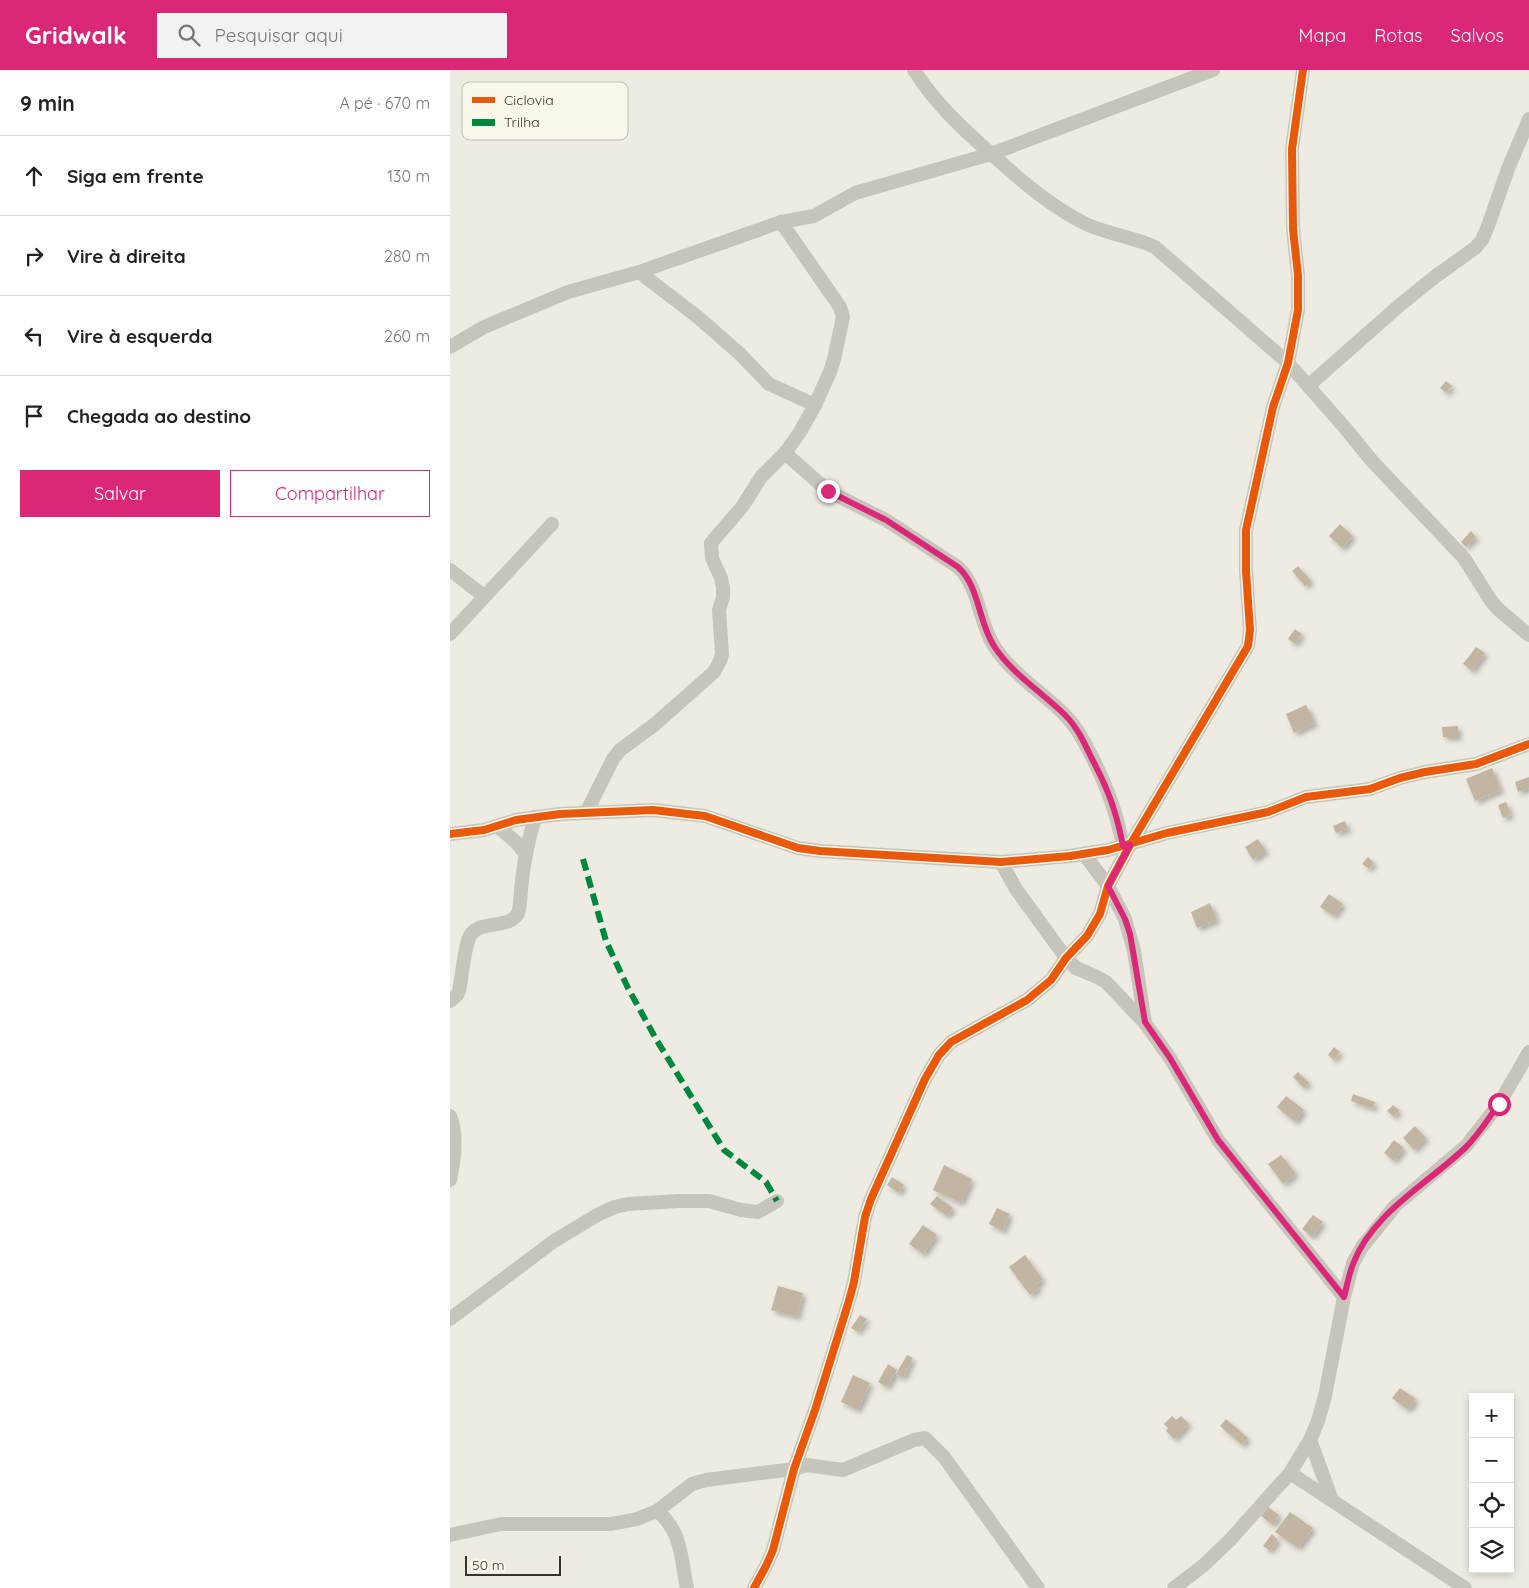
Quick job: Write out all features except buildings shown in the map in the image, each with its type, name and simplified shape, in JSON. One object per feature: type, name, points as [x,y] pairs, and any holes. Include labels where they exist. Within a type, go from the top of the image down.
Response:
[{"type":"street","points":[[914,70],[926,90],[950,116],[1036,193],[1054,207],[1088,225],[1155,247],[1288,363],[1372,461],[1464,558],[1499,610],[1529,635]]},
{"type":"street","points":[[450,347],[484,327],[568,292],[639,272],[781,222],[814,216],[854,193],[991,154],[1213,70]]},
{"type":"street","points":[[754,1588],[773,1550],[794,1469],[815,1410],[854,1282],[868,1208],[925,1079],[938,1055],[951,1042],[1027,1000],[1051,980],[1066,958],[1087,936],[1100,914],[1108,886],[1127,846],[1248,646],[1250,630],[1246,571],[1246,530],[1273,407],[1288,363],[1298,310],[1298,275],[1293,229],[1292,149],[1303,70]]},
{"type":"street","points":[[1308,386],[1402,304],[1436,276],[1475,248],[1482,240],[1529,119]]},
{"type":"street","points":[[587,812],[613,759],[620,750],[654,725],[714,672],[722,654],[719,610],[723,597],[723,588],[721,578],[712,558],[711,543],[742,506],[761,477],[785,453],[800,432],[830,372],[843,317],[840,307],[781,222]]},
{"type":"street","points":[[639,272],[699,318],[740,354],[769,384],[815,405]]},
{"type":"street","points":[[785,453],[828,491],[886,520],[965,573],[972,586],[983,625],[995,648],[1020,674],[1064,714],[1083,739],[1113,801],[1127,846]]},
{"type":"street","points":[[450,634],[552,524]]},
{"type":"street","points":[[450,570],[484,596]]},
{"type":"street","points":[[450,834],[484,830],[535,818],[587,812],[653,810],[705,816],[798,848],[1001,862],[1084,854],[1127,846],[1167,833],[1268,812],[1306,797],[1370,789],[1400,778],[1425,772],[1476,764],[1529,744]]},
{"type":"street","points":[[450,1001],[459,991],[469,936],[478,929],[507,922],[515,917],[519,910],[526,855],[535,818]]},
{"type":"street","points":[[497,826],[516,842],[526,855]]},
{"type":"street","points":[[1084,854],[1108,886],[1125,919],[1130,934],[1145,1022]]},
{"type":"street","points":[[1001,862],[1016,889],[1066,958],[1076,968],[1106,982],[1145,1022],[1170,1058],[1218,1140],[1344,1297]]},
{"type":"street","points":[[1174,1588],[1204,1565],[1230,1540],[1290,1473],[1310,1440],[1318,1421],[1325,1396],[1344,1297],[1353,1263],[1362,1247],[1376,1227],[1395,1206],[1466,1146],[1499,1104],[1529,1052]]},
{"type":"street","points":[[450,1116],[453,1123],[454,1145],[450,1180]]},
{"type":"street","points":[[450,1319],[554,1241],[599,1214],[615,1207],[628,1204],[709,1201],[741,1210],[758,1212],[777,1201]]},
{"type":"street","points":[[450,1535],[501,1524],[611,1524],[637,1519],[657,1512],[692,1484],[706,1480],[794,1469],[806,1465],[843,1470],[921,1438],[928,1440],[944,1457],[1038,1588]]},
{"type":"street","points":[[1310,1440],[1332,1500]]},
{"type":"street","points":[[1290,1473],[1465,1588]]},
{"type":"street","points":[[657,1512],[671,1523],[676,1534],[687,1588]]},
{"type":"marked path","points":[[583,859],[606,941],[628,988],[656,1039],[724,1150],[766,1182],[777,1201]]},
{"type":"cycle path","points":[[754,1588],[773,1550],[794,1469],[815,1410],[848,1304],[854,1282],[865,1217],[871,1199],[925,1079],[939,1055],[951,1042],[1027,1000],[1051,980],[1066,958],[1087,936],[1100,914],[1108,886],[1130,845],[1248,646],[1250,630],[1246,571],[1246,530],[1273,407],[1288,363],[1298,310],[1298,275],[1293,229],[1292,149],[1303,70]]},
{"type":"cycle path","points":[[450,834],[484,830],[516,820],[560,814],[653,810],[705,816],[798,848],[1001,862],[1070,856],[1108,850],[1167,833],[1268,812],[1306,797],[1370,789],[1400,778],[1425,772],[1476,764],[1529,744]]},
{"type":"route","points":[[828,491],[908,533],[965,573],[972,586],[983,625],[995,648],[1075,726],[1086,744],[1113,801],[1123,846],[1130,845],[1108,886],[1125,919],[1130,934],[1145,1022],[1170,1058],[1218,1140],[1344,1297],[1353,1263],[1376,1227],[1395,1206],[1466,1146],[1499,1104]]}]
